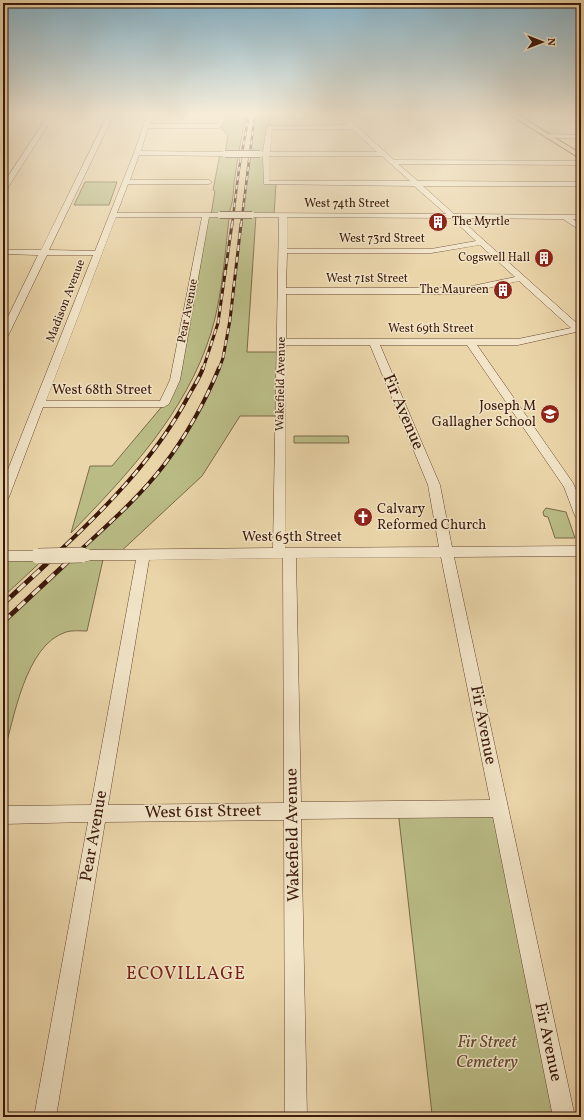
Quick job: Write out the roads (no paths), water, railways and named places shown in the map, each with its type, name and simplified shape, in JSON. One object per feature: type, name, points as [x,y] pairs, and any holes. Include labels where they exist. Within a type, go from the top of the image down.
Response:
[{"type":"street","points":[[3,189],[18,166]]},
{"type":"street","points":[[3,336],[86,166]]},
{"type":"street","name":"Madison Avenue","points":[[3,497],[132,166]]},
{"type":"street","points":[[264,166],[266,183],[581,184]]},
{"type":"street","points":[[397,166],[580,330]]},
{"type":"street","points":[[125,182],[209,182]]},
{"type":"street","name":"West 74th Street","points":[[113,215],[581,217]]},
{"type":"street","name":"Pear Avenue","points":[[164,404],[175,380],[206,215]]},
{"type":"street","name":"Wakefield Avenue","points":[[283,215],[282,342],[284,553],[292,811],[296,1117]]},
{"type":"street","points":[[565,217],[581,229]]},
{"type":"street","name":"West 73rd Street","points":[[282,251],[431,251],[481,243]]},
{"type":"street","points":[[3,252],[98,253]]},
{"type":"street","name":"West 71st Street","points":[[283,290],[463,290],[522,278]]},
{"type":"street","name":"West 69th Street","points":[[282,342],[518,342],[580,330]]},
{"type":"street","name":"Fir Avenue","points":[[374,342],[434,485],[446,552],[564,1117]]},
{"type":"street","points":[[470,342],[570,486],[581,516]]},
{"type":"street","name":"West 68th Street","points":[[39,404],[164,404]]},
{"type":"street","name":"West 65th Street","points":[[3,556],[581,551]]},
{"type":"street","name":"Pear Avenue","points":[[45,1117],[142,554]]},
{"type":"street","name":"West 61st Street","points":[[3,815],[499,808]]},
{"type":"railway","points":[[232,225],[239,166]]},
{"type":"railway","points":[[241,225],[248,166]]},
{"type":"railway","points":[[203,369],[218,323],[232,224]]},
{"type":"railway","points":[[219,369],[223,358],[230,320],[241,224]]},
{"type":"railway","points":[[54,556],[92,520],[129,481],[146,460],[176,418],[197,382],[203,368]]},
{"type":"railway","points":[[74,556],[132,501],[164,465],[194,418],[208,393],[219,368]]},
{"type":"railway","points":[[3,604],[56,555]]},
{"type":"railway","points":[[3,622],[75,555]]},
{"type":"place","name":"The Myrtle","points":[[438,222]]},
{"type":"place","name":"Cogswell Hall","points":[[544,258]]},
{"type":"place","name":"The Maureen","points":[[503,290]]},
{"type":"place","name":"Joseph M Gallagher School","points":[[550,414]]},
{"type":"place","name":"Calvary Reformed Church","points":[[363,517]]},
{"type":"district","name":"ECOVILLAGE","points":[[186,974]]},
{"type":"park label","name":"Fir Street Cemetery","points":[[487,1052]]}]
